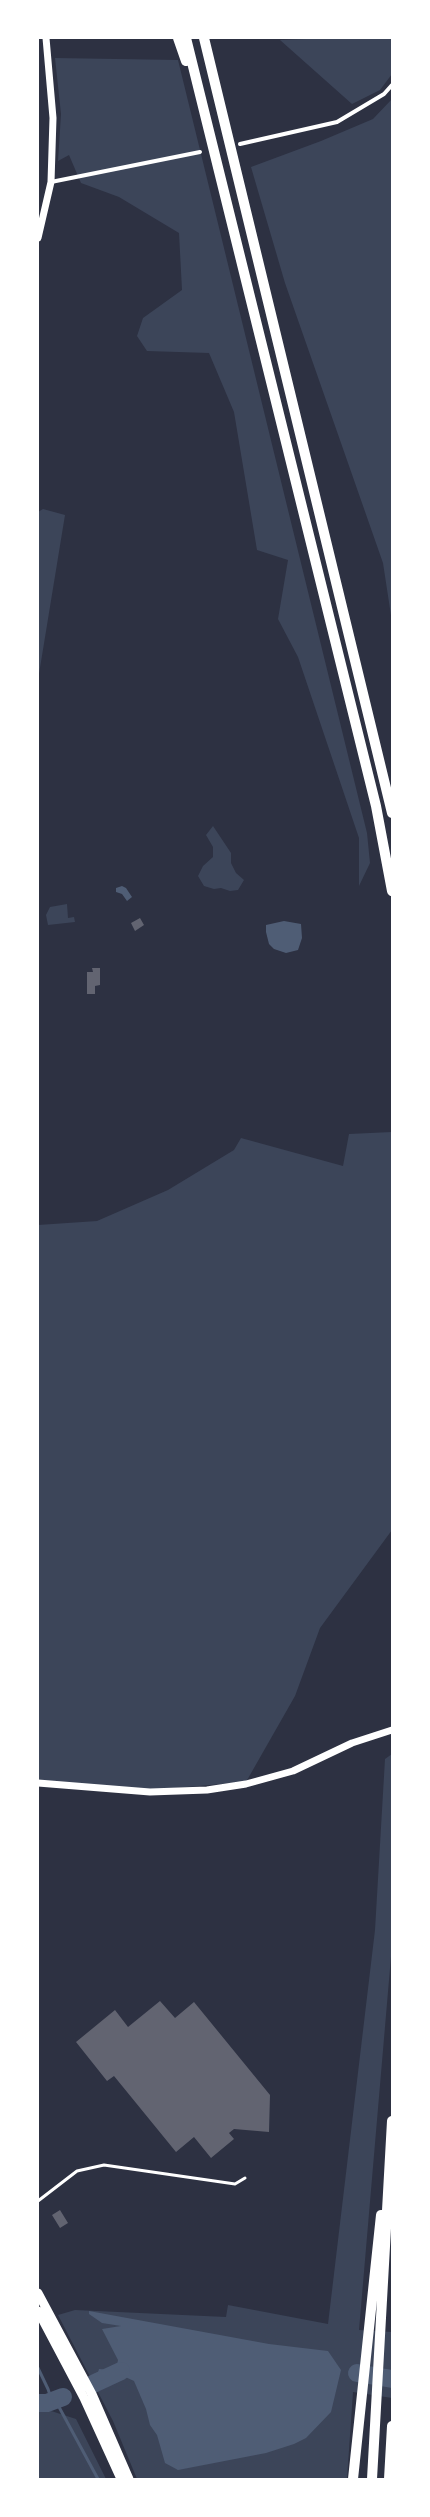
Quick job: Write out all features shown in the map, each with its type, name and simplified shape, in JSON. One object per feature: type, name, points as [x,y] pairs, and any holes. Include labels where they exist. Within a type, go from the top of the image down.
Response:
[{"type":"highway","points":[[178,38],[200,98]]},
{"type":"highway","points":[[186,38],[374,798],[392,891]]},
{"type":"highway","points":[[204,38],[392,813]]},
{"type":"highway","points":[[372,2479],[392,2120]]},
{"type":"highway","points":[[353,2479],[377,2238],[389,2170]]},
{"type":"highway","points":[[389,2479],[392,2426]]},
{"type":"main road","points":[[38,2293],[92,2394],[129,2479]]},
{"type":"main road","points":[[38,2304],[47,2320],[46,2323]]},
{"type":"main road","points":[[38,2311],[46,2323],[84,2398],[119,2477]]},
{"type":"street","points":[[38,238],[51,182],[53,118],[46,38]]},
{"type":"street","points":[[240,144],[337,122],[384,94],[392,85]]},
{"type":"street","points":[[51,182],[200,152]]},
{"type":"street","points":[[38,1783],[150,1792],[207,1790],[246,1784],[293,1771],[352,1743],[392,1730]]},
{"type":"lane","points":[[38,2201],[77,2171],[104,2165],[235,2184],[245,2178]]},
{"type":"shaded area","points":[[392,38],[392,74],[380,90],[352,104],[280,40]]},
{"type":"shaded area","points":[[55,58],[178,60],[367,833],[370,863],[359,886],[359,838],[298,657],[278,619],[288,560],[257,550],[234,412],[209,353],[147,351],[137,336],[143,318],[182,290],[179,233],[119,197],[81,183],[69,155],[58,161],[61,114]]},
{"type":"shaded area","points":[[392,99],[392,622],[383,563],[285,283],[251,167],[321,141],[373,119]]},
{"type":"shaded area","points":[[43,509],[65,515],[38,680],[38,512]]},
{"type":"shaded area","points":[[213,826],[231,853],[231,863],[236,873],[244,880],[238,890],[230,891],[221,888],[214,889],[204,886],[198,876],[203,866],[213,857],[213,847],[206,835]]},
{"type":"shaded area","points":[[122,886],[126,888],[132,897],[127,901],[122,894],[116,892],[116,888]]},
{"type":"shaded area","points":[[67,904],[68,918],[74,917],[75,922],[48,925],[46,915],[50,907]]},
{"type":"shaded area","points":[[284,921],[301,924],[302,938],[298,950],[286,953],[274,949],[269,944],[266,925]]},
{"type":"shaded area","points":[[392,1132],[392,1530],[320,1628],[295,1696],[246,1782],[150,1790],[38,1781],[38,1225],[97,1221],[168,1190],[234,1150],[241,1138],[343,1166],[349,1134]]},
{"type":"shaded area","points":[[392,1754],[392,1945],[359,2330],[392,2332],[392,2398],[353,2392],[347,2479],[137,2479],[113,2421],[58,2315],[75,2310],[226,2317],[228,2305],[328,2324],[375,1930],[385,1759]]},
{"type":"shaded area","points":[[89,2311],[269,2344],[328,2351],[341,2370],[331,2412],[306,2438],[294,2444],[266,2453],[178,2470],[165,2463],[157,2435],[150,2425],[146,2409],[134,2381],[121,2375],[113,2378],[107,2387],[101,2384],[97,2376],[99,2369],[109,2370],[117,2365],[118,2360],[102,2329],[121,2326],[102,2323],[89,2314]]},
{"type":"shaded area","points":[[45,2409],[76,2419],[106,2479],[38,2479],[38,2412]]},
{"type":"building","points":[[140,918],[144,925],[135,931],[131,923]]},
{"type":"building","points":[[92,968],[100,968],[100,985],[95,986],[95,994],[87,994],[87,972],[93,972]]},
{"type":"building","points":[[160,2001],[175,2018],[194,2002],[270,2095],[269,2132],[234,2129],[229,2133],[234,2139],[211,2158],[194,2137],[176,2152],[114,2076],[107,2081],[76,2042],[115,2010],[128,2027]]},
{"type":"building","points":[[60,2210],[68,2223],[60,2228],[52,2215]]},
{"type":"waterway","points":[[38,2368],[50,2395],[47,2403],[59,2407],[98,2479]]},
{"type":"waterway","points":[[93,2384],[121,2371]]},
{"type":"waterway","points":[[357,2373],[392,2379]]},
{"type":"waterway","points":[[38,2403],[47,2403],[63,2397]]}]
